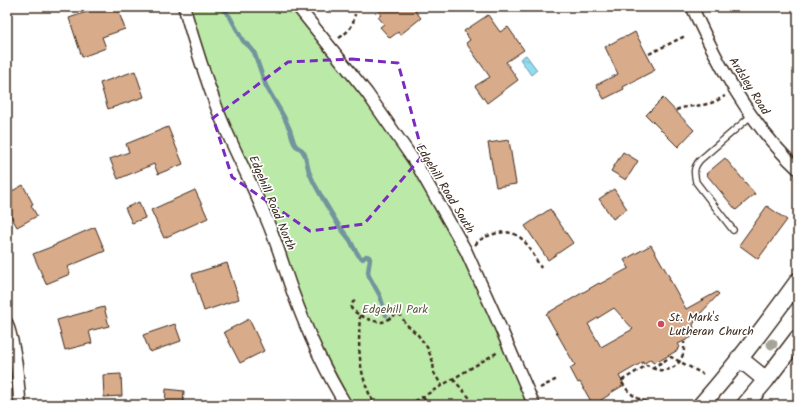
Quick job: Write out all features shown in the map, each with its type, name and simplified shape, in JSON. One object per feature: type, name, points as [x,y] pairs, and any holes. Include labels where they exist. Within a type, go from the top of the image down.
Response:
[{"type":"main road","points":[[701,405],[765,326],[798,281]]},
{"type":"main road","points":[[745,405],[798,338]]},
{"type":"main road","points":[[739,358],[766,380]]},
{"type":"street","name":"Edgehill Road North","points":[[184,7],[218,111],[252,185],[274,238],[305,323],[323,362],[346,405]]},
{"type":"street","name":"Edgehill Road South","points":[[298,7],[367,93],[417,165],[466,251],[534,405]]},
{"type":"street","name":"Ardsley Road","points":[[692,7],[708,42],[725,73],[752,115],[770,140],[798,169]]},
{"type":"street","points":[[7,323],[11,334],[18,373],[20,405]]},
{"type":"lane","points":[[733,230],[696,182],[694,173],[696,165],[700,160],[752,115]]},
{"type":"path","points":[[334,42],[352,27],[355,14]]},
{"type":"path","points":[[649,54],[685,36]]},
{"type":"path","points":[[676,110],[687,106],[707,104],[728,94]]},
{"type":"path","points":[[472,248],[480,240],[491,235],[505,232],[516,234],[524,241],[542,268]]},
{"type":"path","points":[[355,301],[353,302],[351,308],[354,312],[369,319],[381,322],[398,312],[406,324],[424,342],[433,362],[434,373],[442,386]]},
{"type":"path","points":[[360,315],[359,355],[367,390],[375,405]]},
{"type":"path","points":[[653,405],[634,397],[621,381],[647,365],[661,371],[676,366],[680,362],[684,351],[684,342]]},
{"type":"path","points":[[409,405],[492,356]]},
{"type":"path","points":[[652,368],[671,357],[703,374]]},
{"type":"path","points":[[453,379],[476,405]]},
{"type":"path","points":[[534,391],[557,379]]},
{"type":"path","points":[[423,397],[428,405]]},
{"type":"highlighted area","points":[[352,59],[398,63],[423,155],[364,224],[310,231],[232,177],[213,118],[288,62]]},
{"type":"green space","name":"Edgehill Park","points":[[190,7],[290,7],[369,106],[412,167],[432,199],[476,286],[527,405],[353,405],[311,324],[270,211],[223,109]]},
{"type":"water","points":[[526,55],[537,70],[531,75],[520,59]]},
{"type":"building","points":[[101,7],[117,7],[125,29],[102,37],[106,48],[82,57],[69,18]]},
{"type":"building","points":[[375,7],[412,7],[421,18],[400,35],[398,32],[390,38],[380,27],[384,24],[378,17],[381,15]]},
{"type":"building","points":[[488,15],[500,32],[508,27],[524,50],[506,62],[518,80],[487,103],[475,86],[490,77],[466,43],[470,40],[464,31]]},
{"type":"building","points":[[635,32],[655,70],[604,99],[596,85],[618,74],[605,47]]},
{"type":"building","points":[[135,71],[144,97],[108,109],[100,83]]},
{"type":"building","points":[[663,98],[694,130],[678,147],[646,115]]},
{"type":"building","points":[[168,127],[183,164],[158,174],[154,164],[118,179],[110,159],[129,152],[126,144]]},
{"type":"building","points":[[509,140],[516,184],[496,187],[488,143]]},
{"type":"building","points":[[623,152],[638,161],[626,180],[611,171]]},
{"type":"building","points":[[725,158],[755,194],[736,210],[706,174]]},
{"type":"building","points":[[23,185],[33,204],[31,205],[37,216],[17,227],[7,209],[7,194]]},
{"type":"building","points":[[614,189],[627,209],[613,219],[599,199]]},
{"type":"building","points":[[195,190],[208,218],[164,238],[151,210]]},
{"type":"building","points":[[139,202],[145,218],[132,223],[125,208]]},
{"type":"building","points":[[767,206],[787,220],[758,259],[739,245]]},
{"type":"building","points":[[550,209],[573,243],[548,260],[525,226]]},
{"type":"building","points":[[95,227],[105,251],[67,267],[70,274],[46,284],[33,254]]},
{"type":"building","name":"St. Mark's Lutheran Church","points":[[651,245],[686,309],[717,292],[719,294],[698,316],[693,325],[694,328],[692,337],[678,344],[680,347],[677,349],[678,350],[659,361],[658,360],[653,363],[651,359],[643,364],[643,362],[619,376],[624,385],[593,405],[570,368],[575,365],[546,314],[599,283],[600,284],[629,268],[624,260]],"holes":[[[614,308],[633,329],[601,347],[588,324]]]},
{"type":"building","points":[[227,263],[239,299],[204,311],[192,274]]},
{"type":"building","points":[[104,307],[109,326],[89,331],[92,343],[65,350],[57,320]]},
{"type":"building","points":[[249,319],[264,351],[240,363],[224,332]]},
{"type":"building","points":[[175,324],[181,341],[150,352],[143,335]]},
{"type":"building","points":[[121,374],[122,396],[104,397],[103,375]]},
{"type":"building","points":[[166,389],[184,391],[183,405],[165,405]]},
{"type":"waterway","points":[[222,7],[230,17],[243,41],[254,52],[266,86],[284,117],[294,143],[305,155],[309,172],[324,201],[359,256],[363,259],[366,256],[369,257],[369,276],[380,296],[386,315]]},
{"type":"place","name":"St. Mark's Lutheran Church","points":[[661,324]]}]
